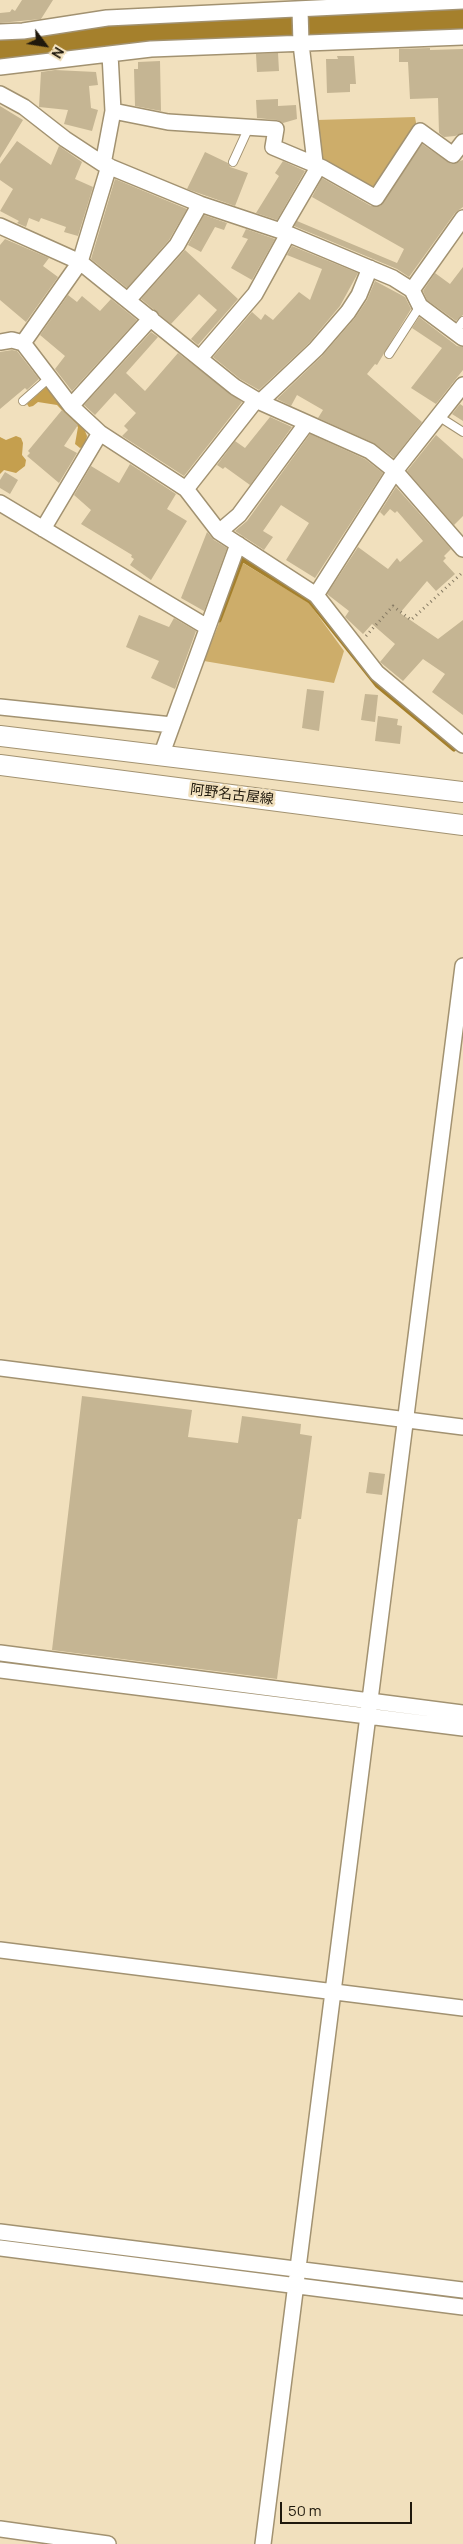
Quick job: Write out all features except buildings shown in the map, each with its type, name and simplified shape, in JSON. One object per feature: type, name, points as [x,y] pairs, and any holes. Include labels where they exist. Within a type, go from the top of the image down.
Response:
[{"type":"main road","points":[[0,736],[463,792]]},
{"type":"main road","name":"阿野名古屋線","points":[[0,765],[463,825]]},
{"type":"street","points":[[0,32],[23,31],[107,18],[300,11],[463,1]]},
{"type":"street","points":[[200,358],[255,294],[316,171],[301,40],[300,11]]},
{"type":"street","points":[[0,67],[150,49],[301,40],[463,37]]},
{"type":"street","points":[[23,343],[80,262],[106,165],[113,111],[110,54]]},
{"type":"street","points":[[0,94],[24,107],[65,139],[106,165],[200,204],[285,233],[393,278],[412,290],[420,306],[460,330]]},
{"type":"street","points":[[113,111],[168,122],[276,129],[274,147],[316,164],[376,198],[420,131],[453,156],[463,142]]},
{"type":"street","points":[[129,299],[177,245],[200,204]]},
{"type":"street","points":[[412,290],[463,218]]},
{"type":"street","points":[[0,226],[80,262],[129,299],[235,387],[258,401],[370,452],[395,471],[463,548]]},
{"type":"street","points":[[186,489],[258,401],[316,349],[348,312],[359,295],[370,268]]},
{"type":"street","points":[[71,406],[151,318]]},
{"type":"street","points":[[0,342],[12,340],[23,343],[48,379],[71,406],[100,433],[186,489],[219,532],[316,595],[377,673],[463,745]]},
{"type":"street","points":[[316,595],[395,471],[463,385]]},
{"type":"street","points":[[219,532],[239,514],[306,424]]},
{"type":"street","points":[[42,529],[100,433]]},
{"type":"street","points":[[0,503],[208,627]]},
{"type":"street","points":[[161,756],[238,544]]},
{"type":"street","points":[[0,707],[172,725]]},
{"type":"street","points":[[263,2544],[370,1717],[404,1420],[463,966]]},
{"type":"street","points":[[0,1368],[463,1427]]},
{"type":"street","points":[[0,1653],[463,1712]]},
{"type":"street","points":[[0,1670],[463,1728]]},
{"type":"street","points":[[0,1950],[463,2008]]},
{"type":"street","points":[[0,2232],[463,2290]]},
{"type":"street","points":[[0,2248],[463,2307]]},
{"type":"street","points":[[0,2529],[108,2544]]},
{"type":"lane","points":[[233,162],[249,127]]},
{"type":"lane","points":[[390,354],[420,306]]},
{"type":"lane","points":[[23,401],[48,379]]},
{"type":"lane","points":[[438,416],[463,432]]},
{"type":"path","points":[[354,644],[369,634],[393,606],[411,620],[463,572]]},
{"type":"shaded area","points":[[415,117],[417,128],[375,193],[323,164],[317,120]]},
{"type":"shaded area","points":[[46,387],[83,426],[87,436],[85,446],[80,448],[75,444],[78,427],[57,405],[38,402],[29,407],[27,404]]},
{"type":"shaded area","points":[[16,436],[21,438],[23,443],[22,455],[26,460],[25,466],[16,473],[4,470],[0,474],[0,437],[6,440]]},
{"type":"shaded area","points":[[243,563],[309,603],[344,651],[334,683],[204,661]]},
{"type":"waterway","points":[[0,52],[160,31],[463,22]]},
{"type":"waterway","points":[[219,620],[242,559],[310,601],[377,685],[454,749]]},
{"type":"waterway","points":[[0,1662],[358,1707]]}]
